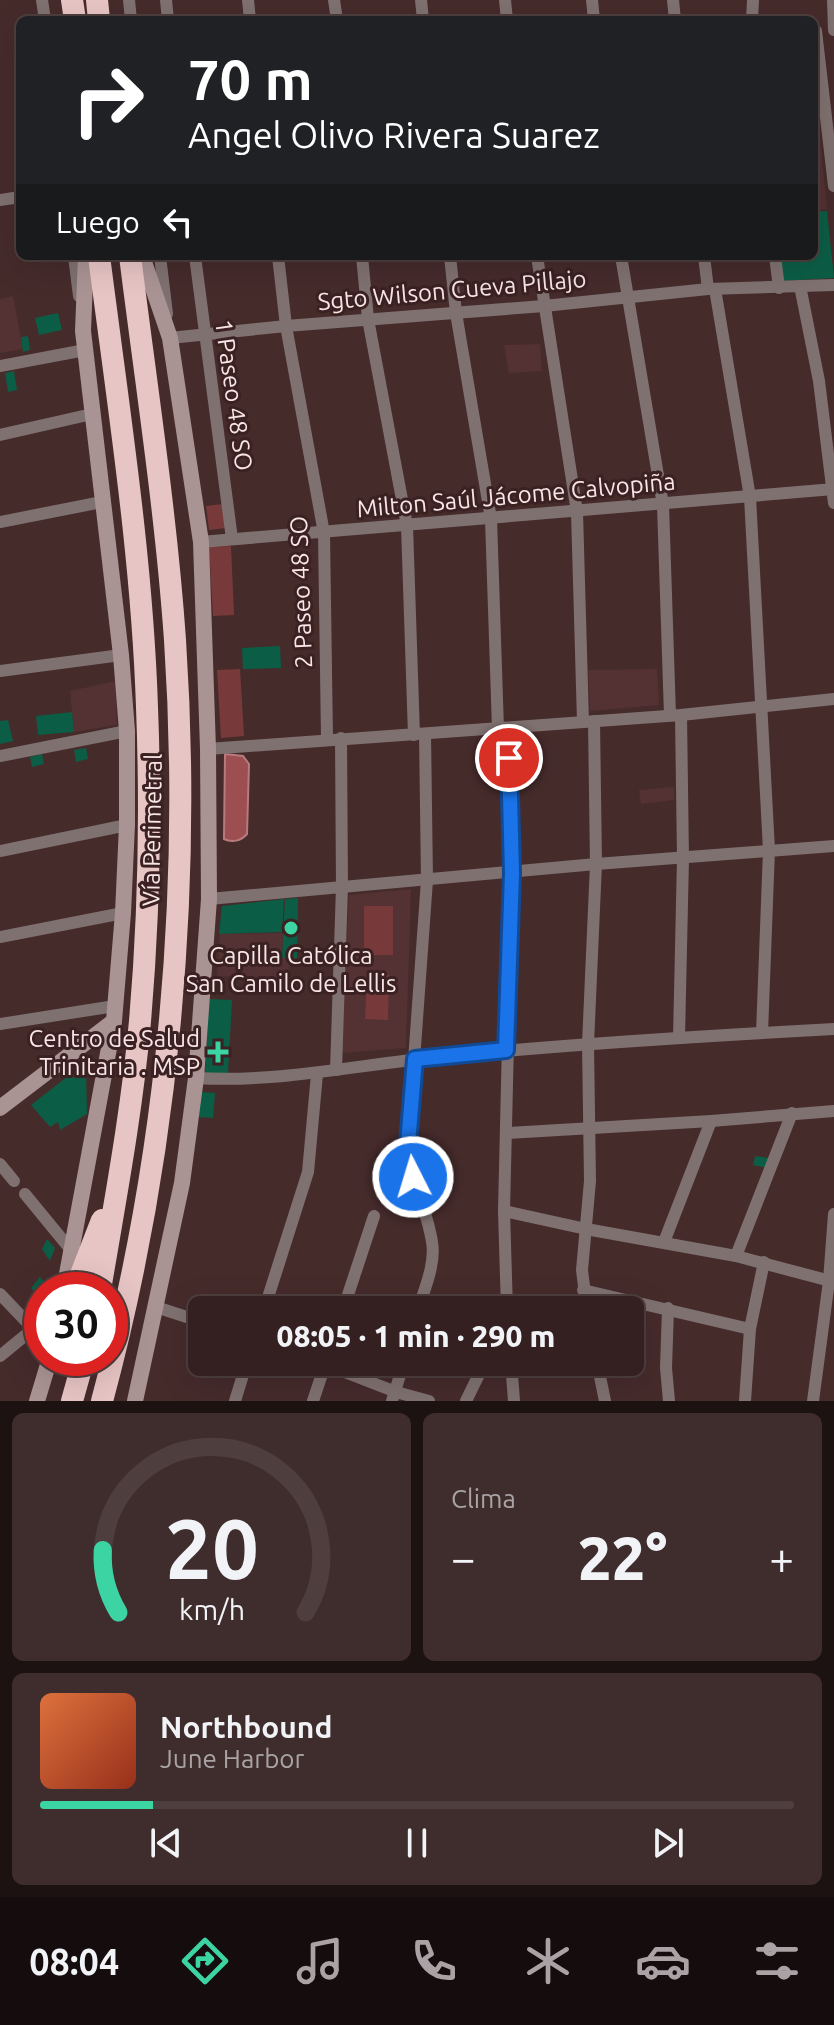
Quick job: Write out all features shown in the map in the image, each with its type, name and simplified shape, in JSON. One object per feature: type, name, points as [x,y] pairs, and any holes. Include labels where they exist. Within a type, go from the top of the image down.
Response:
[{"type":"highway","name":"Vía Perimetral","points":[[100,260],[132,520],[147,705],[149,805],[142,990],[131,1103],[103,1272]]},
{"type":"highway","name":"Vía Perimetral","points":[[102,1401],[125,1317],[165,1077],[178,878],[180,748],[175,641],[167,550],[131,260]]},
{"type":"highway","points":[[82,1272],[117,1181]]},
{"type":"highway","points":[[72,1401],[79,1376]]},
{"type":"street","points":[[833,0],[834,30]]},
{"type":"street","points":[[818,55],[834,186]]},
{"type":"street","name":"Vía Perimetral","points":[[67,1272],[114,1014],[127,825],[127,731],[121,655],[74,260]]},
{"type":"street","name":"Vía Perimetral","points":[[83,331],[86,260]]},
{"type":"street","points":[[143,260],[170,338]]},
{"type":"street","points":[[135,1401],[182,1183],[196,1078],[209,899],[201,542],[160,260]]},
{"type":"street","name":"1 Paseo 48 SO","points":[[195,260],[232,539]]},
{"type":"street","name":"2 Paseo 48 SO","points":[[278,260],[286,326],[324,533],[327,739]]},
{"type":"street","points":[[362,260],[368,319],[407,526],[420,734],[427,880],[409,1161],[433,1243],[433,1257],[422,1296]]},
{"type":"street","points":[[450,260],[456,313],[491,519],[512,873],[506,1050],[507,1296]]},
{"type":"street","points":[[538,260],[577,512],[596,864],[588,1044],[590,1181],[584,1296]]},
{"type":"street","points":[[621,260],[663,505],[683,858],[679,1038]]},
{"type":"street","points":[[705,260],[750,497],[769,850],[762,1033]]},
{"type":"street","points":[[776,260],[779,288]]},
{"type":"street","name":"Sgto Wilson Cueva Pillajo","points":[[170,338],[712,289],[834,285]]},
{"type":"street","points":[[800,286],[819,381],[834,503]]},
{"type":"street","points":[[0,366],[85,350]]},
{"type":"street","points":[[0,435],[92,414]]},
{"type":"street","name":"Milton Saúl Jácome Calvopiña","points":[[201,542],[834,489]]},
{"type":"street","points":[[0,522],[102,502]]},
{"type":"street","points":[[0,671],[121,655]]},
{"type":"street","points":[[208,749],[503,729],[834,699]]},
{"type":"street","points":[[0,756],[127,731]]},
{"type":"street","points":[[336,1070],[342,887],[341,738]]},
{"type":"street","points":[[0,851],[127,825]]},
{"type":"street","points":[[209,899],[834,846]]},
{"type":"street","points":[[0,937],[123,913]]},
{"type":"street","points":[[0,1024],[114,1014]]},
{"type":"street","points":[[0,1108],[114,1014]]},
{"type":"street","points":[[196,1078],[237,1081],[506,1050],[834,1029]]},
{"type":"street","points":[[268,1296],[308,1172],[317,1074]]},
{"type":"street","points":[[507,1133],[834,1111]]},
{"type":"street","points":[[736,1256],[792,1113]]},
{"type":"street","points":[[664,1242],[711,1121]]},
{"type":"street","points":[[0,1164],[14,1181]]},
{"type":"street","points":[[25,1194],[71,1250]]},
{"type":"street","points":[[504,1211],[764,1262],[832,1282]]},
{"type":"street","points":[[813,1401],[832,1282],[834,1214]]},
{"type":"street","points":[[348,1296],[374,1216]]},
{"type":"street","points":[[745,1401],[750,1329],[764,1262]]},
{"type":"street","points":[[583,1290],[750,1329]]},
{"type":"street","points":[[0,1294],[24,1319]]},
{"type":"street","points":[[156,1307],[188,1317]]},
{"type":"street","points":[[668,1308],[666,1368],[669,1401]]},
{"type":"street","points":[[0,1356],[24,1342]]},
{"type":"street","points":[[37,1401],[45,1376]]},
{"type":"street","points":[[235,1401],[243,1376]]},
{"type":"street","points":[[313,1401],[320,1376]]},
{"type":"street","points":[[351,1376],[394,1396],[429,1401]]},
{"type":"street","points":[[394,1396],[400,1376]]},
{"type":"street","points":[[466,1401],[478,1376]]},
{"type":"street","points":[[512,1376],[514,1401]]},
{"type":"street","points":[[600,1376],[605,1401]]},
{"type":"shaded area","points":[[818,139],[827,209],[818,210]]},
{"type":"shaded area","points":[[13,296],[23,349],[0,353],[0,299]]},
{"type":"shaded area","points":[[540,344],[542,371],[509,373],[504,345]]},
{"type":"shaded area","points":[[223,504],[226,528],[209,530],[206,506]]},
{"type":"shaded area","points":[[231,546],[234,615],[213,616],[209,547]]},
{"type":"shaded area","points":[[240,669],[244,736],[221,738],[217,670]]},
{"type":"shaded area","points":[[657,669],[659,705],[590,711],[588,670]]},
{"type":"shaded area","points":[[115,681],[117,725],[74,732],[70,691]]},
{"type":"shaded area","points":[[225,754],[243,756],[249,764],[247,834],[233,841],[224,839]]},
{"type":"shaded area","points":[[674,787],[674,800],[641,804],[639,790]]},
{"type":"shaded area","points":[[411,889],[406,1048],[341,1053],[349,895]]},
{"type":"shaded area","points":[[364,906],[393,906],[393,955],[364,955]]},
{"type":"shaded area","points":[[283,933],[282,958],[290,958],[289,979],[217,976],[220,934]]},
{"type":"shaded area","points":[[367,974],[389,975],[388,1020],[365,1019]]},
{"type":"building","points":[[827,211],[834,278],[781,281],[779,260],[818,260],[818,212]]},
{"type":"building","points":[[58,313],[62,330],[39,335],[35,318]]},
{"type":"building","points":[[28,336],[30,350],[23,352],[21,337]]},
{"type":"building","points":[[14,371],[17,390],[8,392],[5,373]]},
{"type":"building","points":[[280,646],[281,668],[243,669],[242,648]]},
{"type":"building","points":[[72,712],[74,732],[38,735],[36,716]]},
{"type":"building","points":[[8,720],[13,741],[0,744],[0,721]]},
{"type":"building","points":[[86,748],[88,759],[76,762],[74,750]]},
{"type":"building","points":[[42,754],[44,764],[32,767],[30,757]]},
{"type":"building","name":"Capilla Católica San Camilo de Lellis","points":[[298,898],[297,958],[282,958],[285,899]]},
{"type":"building","points":[[284,899],[282,932],[219,934],[222,906]]},
{"type":"building","name":"Centro de Salud Trinitaria . MSP","points":[[209,999],[232,1000],[228,1074],[205,1073]]},
{"type":"building","points":[[81,1066],[86,1068],[87,1114],[60,1130],[58,1122],[50,1127],[31,1105]]},
{"type":"building","points":[[200,1092],[215,1093],[213,1118],[198,1117]]},
{"type":"building","points":[[755,1156],[769,1158],[767,1168],[753,1165]]},
{"type":"building","points":[[47,1239],[55,1248],[50,1261],[42,1249]]},
{"type":"place","name":"Capilla Católica San Camilo de Lellis","points":[[291,928]]},
{"type":"place","name":"Centro de Salud Trinitaria . MSP","points":[[218,1052]]},
{"type":"route","points":[[413,1177],[408,1144],[415,1059],[506,1050],[512,873],[509,758]]}]
